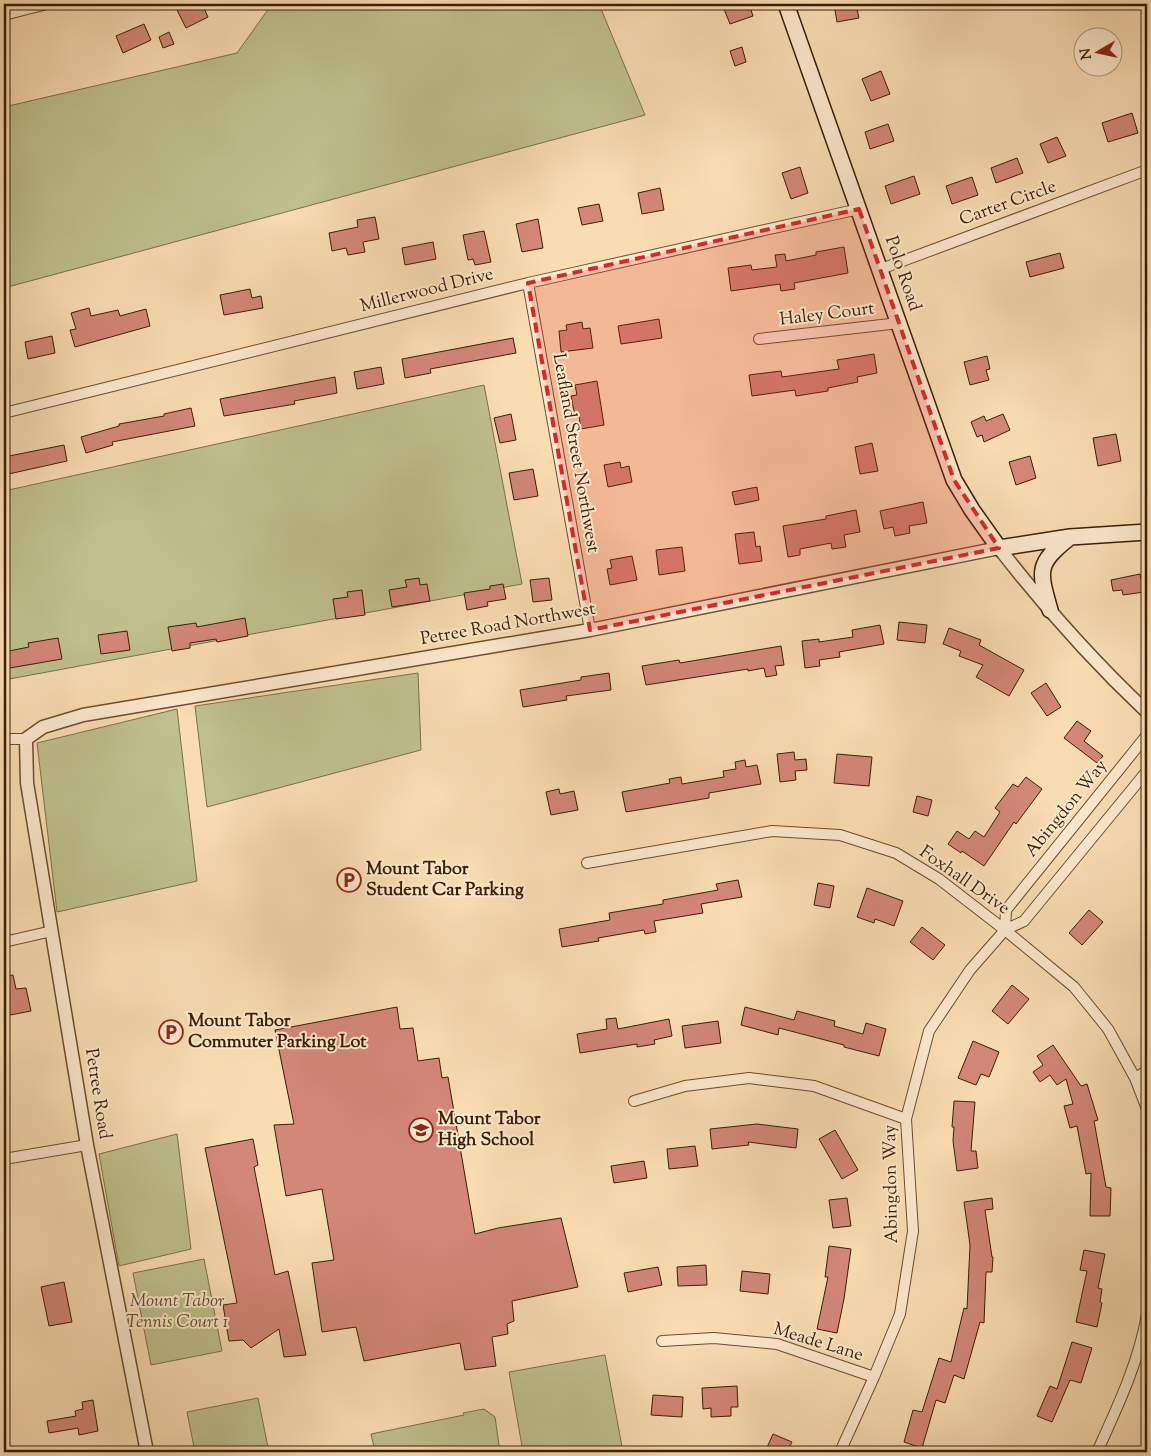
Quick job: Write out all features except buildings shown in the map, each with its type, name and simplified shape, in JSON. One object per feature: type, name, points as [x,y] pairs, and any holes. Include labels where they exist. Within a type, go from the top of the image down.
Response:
[{"type":"main road","name":"Polo Road","points":[[786,4],[860,209],[954,480],[972,510],[999,548]]},
{"type":"main road","points":[[999,548],[1070,538],[1147,532]]},
{"type":"main road","points":[[1050,610],[1042,582],[1042,568],[1046,558],[1070,538]]},
{"type":"street","points":[[4,14],[47,4]]},
{"type":"street","name":"Carter Circle","points":[[881,269],[1147,170]]},
{"type":"street","name":"Millerwood Drive","points":[[4,413],[528,283],[860,209]]},
{"type":"street","name":"Leafland Street Northwest","points":[[528,283],[590,630]]},
{"type":"street","name":"Haley Court","points":[[759,339],[899,323]]},
{"type":"street","points":[[999,548],[1050,610],[1124,690],[1147,712]]},
{"type":"street","name":"Petree Road Northwest","points":[[26,739],[43,727],[83,715],[590,630],[999,548]]},
{"type":"street","name":"Abingdon Way","points":[[1005,930],[1006,910],[1147,735]]},
{"type":"street","points":[[4,739],[26,739]]},
{"type":"street","name":"Petree Road","points":[[26,739],[27,783],[87,1145],[146,1452]]},
{"type":"street","name":"Abingdon Way","points":[[840,1452],[900,1314],[912,1230],[906,1119],[929,1031],[970,970],[1005,930],[1024,921],[1147,771]]},
{"type":"street","name":"Foxhall Drive","points":[[587,863],[772,831],[840,835],[896,853],[940,879],[1074,987],[1108,1029],[1135,1078],[1147,1109]]},
{"type":"street","points":[[4,942],[52,932]]},
{"type":"street","points":[[1135,1078],[1147,1072]]},
{"type":"street","points":[[634,1101],[685,1086],[749,1078],[814,1086],[906,1119]]},
{"type":"street","points":[[4,1159],[87,1145]]},
{"type":"street","points":[[1097,1452],[1120,1402],[1144,1333],[1147,1314]]},
{"type":"street","name":"Meade Lane","points":[[662,1341],[714,1338],[777,1344],[874,1377]]},
{"type":"highlighted area","points":[[859,209],[954,480],[999,548],[590,630],[528,283]]},
{"type":"green space","points":[[272,4],[599,4],[645,115],[4,288],[4,107],[237,53]]},
{"type":"green space","points":[[484,385],[522,584],[4,680],[4,491]]},
{"type":"green space","points":[[418,673],[421,750],[207,807],[195,706]]},
{"type":"green space","points":[[177,709],[197,881],[57,912],[37,743]]},
{"type":"green space","points":[[177,1134],[191,1249],[119,1266],[99,1154]]},
{"type":"green space","name":"Mount Tabor Tennis Court 1","points":[[204,1259],[222,1351],[151,1365],[133,1273]]},
{"type":"green space","points":[[605,1355],[623,1452],[523,1452],[509,1372]]},
{"type":"green space","points":[[258,1398],[269,1452],[195,1452],[187,1412]]},
{"type":"green space","points":[[484,1409],[495,1417],[500,1452],[375,1452],[371,1434],[464,1415],[463,1413]]},
{"type":"waterway","points":[[44,1452],[51,1448]]},
{"type":"place","name":"Mount Tabor Student Car Parking","points":[[349,880]]},
{"type":"place","name":"Mount Tabor Commuter Parking Lot","points":[[171,1032]]},
{"type":"place","name":"Mount Tabor High School","points":[[421,1130]]}]
